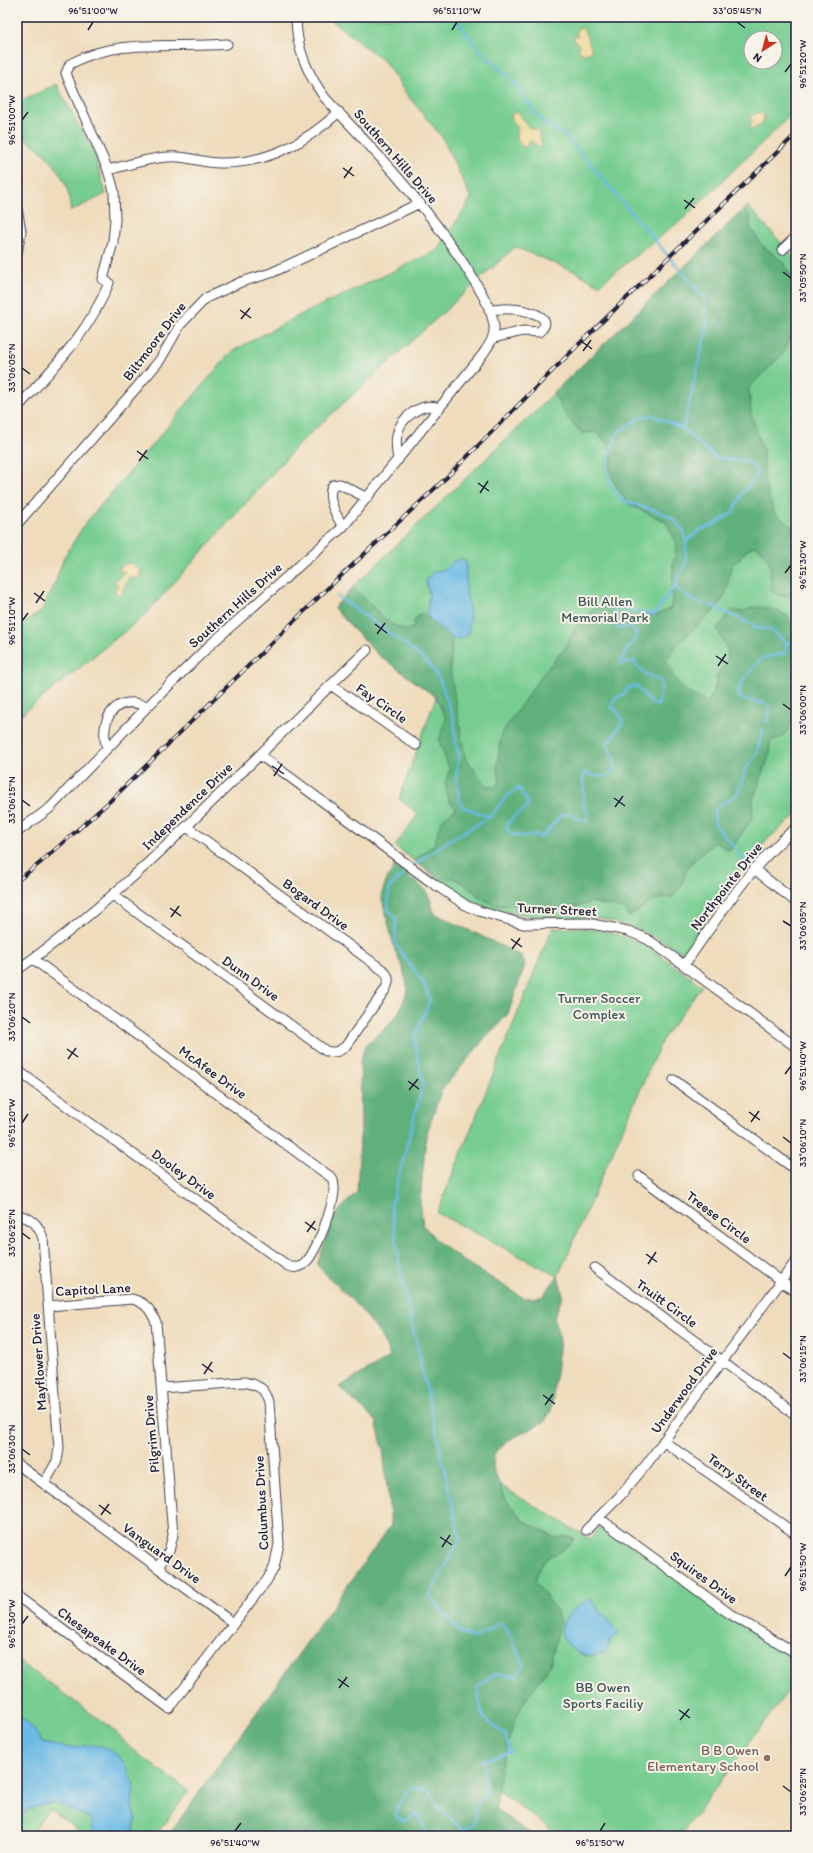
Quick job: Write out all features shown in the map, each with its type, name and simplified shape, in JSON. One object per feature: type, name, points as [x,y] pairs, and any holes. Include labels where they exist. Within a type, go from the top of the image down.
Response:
[{"type":"street","name":"Southern Hills Drive","points":[[18,828],[50,808],[147,707],[211,644],[343,527],[483,354],[494,338],[494,327],[484,297],[465,266],[420,203],[325,98],[307,69],[300,54],[296,17]]},
{"type":"street","points":[[17,408],[76,342],[88,324],[109,283],[103,279],[113,242],[115,219],[114,191],[108,170],[66,73],[70,64],[102,50],[131,47],[176,47],[226,44]]},
{"type":"street","points":[[108,170],[153,158],[168,156],[219,163],[248,161],[265,157],[307,138],[339,112]]},
{"type":"street","name":"Biltmoore Drive","points":[[17,524],[160,360],[180,325],[206,298],[241,282],[271,273],[420,203]]},
{"type":"street","points":[[17,209],[21,231],[17,253]]},
{"type":"street","points":[[782,250],[795,241]]},
{"type":"street","points":[[489,310],[512,308],[539,314],[545,322],[543,328],[539,332],[522,331],[494,338]]},
{"type":"street","points":[[398,460],[397,434],[405,420],[413,412],[424,408],[434,406],[439,408]]},
{"type":"street","points":[[343,527],[331,500],[330,492],[333,485],[340,484],[367,498]]},
{"type":"street","name":"Independence Drive","points":[[17,970],[74,928],[113,895],[187,827],[367,650]]},
{"type":"street","name":"Fay Circle","points":[[331,685],[416,745]]},
{"type":"street","points":[[107,748],[104,730],[107,719],[113,711],[122,705],[132,702],[137,702],[147,707]]},
{"type":"street","name":"Turner Street","points":[[260,755],[431,882],[467,906],[479,912],[523,924],[540,925],[587,923],[628,931],[647,939],[796,1047]]},
{"type":"street","name":"Bogard Drive","points":[[187,827],[384,971],[388,976],[389,983],[366,1017]]},
{"type":"street","name":"Northpointe Drive","points":[[684,966],[754,869],[778,843],[796,828]]},
{"type":"street","points":[[754,869],[796,902]]},
{"type":"street","name":"Dunn Drive","points":[[113,895],[326,1051],[339,1051],[345,1047],[366,1017]]},
{"type":"street","name":"McAfee Drive","points":[[33,959],[328,1175],[335,1186],[323,1229]]},
{"type":"street","name":"Dooley Drive","points":[[17,1070],[288,1266],[295,1268],[302,1265],[311,1256],[323,1229]]},
{"type":"street","points":[[674,1080],[796,1170]]},
{"type":"street","name":"Treese Circle","points":[[639,1176],[796,1292]]},
{"type":"street","name":"Mayflower Drive","points":[[17,1215],[27,1217],[35,1223],[43,1238],[59,1448],[57,1461],[44,1484]]},
{"type":"street","name":"Underwood Drive","points":[[586,1530],[634,1480],[796,1261]]},
{"type":"street","name":"Truitt Circle","points":[[595,1268],[796,1415]]},
{"type":"street","name":"Capitol Lane","points":[[48,1306],[132,1299],[140,1301]]},
{"type":"street","name":"Pilgrim Drive","points":[[140,1301],[150,1307],[156,1322],[173,1535],[169,1551],[158,1567]]},
{"type":"street","name":"Columbus Drive","points":[[162,1388],[246,1382],[257,1386],[266,1392],[269,1402],[279,1544],[278,1556],[274,1568],[267,1580],[170,1708]]},
{"type":"street","name":"Terry Street","points":[[664,1441],[796,1534]]},
{"type":"street","name":"Vanguard Drive","points":[[17,1464],[233,1623]]},
{"type":"street","name":"Squires Drive","points":[[599,1518],[730,1614],[796,1653]]},
{"type":"street","name":"Chesapeake Drive","points":[[17,1596],[170,1708]]},
{"type":"green space","points":[[327,17],[796,17],[796,110],[685,217],[599,285],[576,272],[515,247],[299,444],[145,615],[17,718],[17,626],[41,612],[55,583],[64,557],[84,525],[231,352],[296,317],[438,250],[471,198],[442,137],[407,95],[384,61]]},
{"type":"green space","points":[[56,84],[93,151],[106,194],[71,211],[66,186],[57,168],[46,155],[32,143],[17,135],[17,101],[20,102]]},
{"type":"green space","name":"Bill Allen Memorial Park","points":[[748,206],[791,254],[796,266],[796,815],[769,838],[742,869],[683,953],[645,932],[600,918],[541,917],[495,911],[457,894],[395,846],[418,814],[399,799],[436,697],[376,653],[334,608],[353,587]]},
{"type":"green space","name":"Bill Allen Memorial Park","points":[[743,210],[750,215],[750,227],[761,244],[784,263],[796,286],[796,328],[783,354],[749,387],[751,414],[763,451],[765,484],[774,513],[796,530],[796,586],[791,596],[780,596],[773,592],[770,566],[767,558],[756,546],[750,548],[731,567],[723,599],[710,615],[679,643],[667,660],[673,675],[682,687],[693,696],[708,702],[714,691],[718,672],[728,660],[727,650],[717,628],[732,610],[741,611],[760,607],[787,615],[794,635],[797,657],[795,707],[789,728],[784,735],[770,741],[770,753],[753,800],[752,818],[730,851],[715,842],[691,863],[685,874],[682,885],[673,897],[661,898],[653,901],[629,917],[624,909],[590,902],[579,906],[559,908],[525,905],[497,906],[481,898],[463,883],[454,878],[441,879],[414,860],[434,845],[440,824],[444,818],[456,809],[448,799],[445,782],[450,770],[439,741],[446,719],[436,697],[376,653],[334,608],[353,587],[390,624],[407,630],[413,628],[415,619],[422,613],[452,638],[450,670],[465,757],[486,786],[495,787],[500,781],[497,768],[501,734],[541,676],[565,648],[575,628],[592,609],[612,605],[647,615],[657,615],[671,608],[673,564],[677,544],[666,522],[628,504],[614,482],[610,469],[612,457],[608,444],[597,432],[582,433],[567,417],[553,393]]},
{"type":"green space","points":[[395,865],[428,892],[434,913],[522,956],[525,965],[508,1014],[486,1037],[441,1091],[426,1136],[420,1202],[423,1225],[437,1241],[462,1260],[524,1298],[542,1297],[558,1276],[563,1295],[554,1318],[560,1340],[551,1411],[544,1422],[509,1440],[494,1454],[493,1468],[506,1500],[523,1520],[556,1538],[566,1536],[575,1539],[559,1553],[551,1555],[541,1564],[535,1581],[556,1610],[560,1623],[550,1665],[522,1705],[513,1726],[500,1770],[496,1810],[534,1836],[168,1836],[391,1525],[383,1449],[376,1421],[339,1387],[390,1357],[378,1331],[369,1319],[317,1265],[334,1216],[357,1192],[361,1123],[360,1062],[366,1044],[389,1025],[399,1012],[408,990],[403,968],[395,950],[381,895],[388,877]]},
{"type":"green space","name":"Turner Soccer Complex","points":[[552,928],[583,928],[612,933],[645,944],[702,986],[662,1040],[558,1276],[437,1213]]},
{"type":"green space","name":"BB Owen Sports Faciliy","points":[[460,1461],[590,1539],[602,1525],[796,1661],[796,1680],[680,1836],[560,1836],[316,1657]]},
{"type":"green space","points":[[17,1660],[114,1730],[130,1748],[189,1791],[155,1836],[79,1836],[78,1830],[49,1809],[29,1836],[17,1836]]},
{"type":"sand","points":[[579,27],[584,30],[592,50],[587,54],[581,53],[578,48],[580,46],[574,40],[574,36],[578,36],[576,33]]},
{"type":"sand","points":[[518,111],[528,127],[538,130],[542,145],[540,148],[530,140],[526,147],[523,147],[519,142],[517,136],[518,128],[511,115]]},
{"type":"sand","points":[[758,113],[763,114],[764,116],[762,124],[753,129],[750,128],[749,126],[752,122],[750,118],[752,115]]},
{"type":"sand","points":[[132,563],[140,571],[140,576],[136,579],[129,576],[122,593],[118,595],[114,590],[119,586],[114,582],[125,572],[119,572],[119,569],[125,564]]},
{"type":"water","points":[[462,559],[466,561],[466,588],[470,614],[468,635],[461,639],[452,638],[431,621],[427,615],[429,595],[426,580],[433,572],[445,569],[453,561]]},
{"type":"water","points":[[591,1599],[600,1612],[607,1617],[614,1629],[619,1632],[611,1641],[605,1652],[587,1656],[571,1648],[564,1640],[561,1631],[566,1617],[582,1604]]},
{"type":"water","points":[[17,1713],[33,1728],[42,1743],[72,1748],[91,1745],[102,1746],[119,1756],[128,1769],[134,1785],[132,1804],[136,1818],[132,1836],[97,1836],[92,1829],[91,1818],[52,1803],[28,1809],[17,1822]]},
{"type":"waterway","points":[[413,866],[448,841],[490,817],[507,796],[519,788],[527,801],[528,807],[515,815],[507,825],[508,831],[515,835],[528,836],[536,834],[540,838],[559,817],[565,814],[586,821],[589,815],[584,807],[583,773],[602,777],[609,774],[616,765],[607,744],[623,722],[618,712],[611,706],[615,698],[623,695],[629,687],[637,686],[653,705],[658,705],[661,689],[660,680],[645,674],[634,661],[621,664],[626,651],[637,634],[631,627],[617,628],[613,621],[616,608],[655,614],[674,586],[686,562],[686,542],[700,530],[716,524],[733,512],[743,492],[754,480],[757,473],[750,462],[716,458],[683,429],[707,327],[705,299],[568,138],[544,123],[532,109],[520,89],[505,73],[481,52],[454,17]]},
{"type":"waterway","points":[[683,429],[652,415],[641,417],[618,432],[607,460],[609,482],[621,500],[665,514],[674,520],[683,530],[686,542]]},
{"type":"waterway","points":[[674,586],[692,600],[702,604]]},
{"type":"waterway","points":[[337,596],[409,647],[430,665],[440,680],[454,720],[456,744],[459,755],[456,778],[459,800],[463,807],[490,817]]},
{"type":"waterway","points":[[710,605],[757,627],[771,630],[786,643],[786,653],[762,658],[746,676],[738,691],[741,699],[764,703],[769,706],[770,709],[766,722]]},
{"type":"waterway","points":[[786,643],[796,641]]},
{"type":"waterway","points":[[745,861],[715,824],[714,813],[718,806],[737,795],[747,767],[756,755],[763,730]]},
{"type":"waterway","points":[[409,869],[389,888],[388,909],[396,918],[395,944],[423,982],[430,1000],[414,1039],[423,1084],[391,1206],[401,1274],[460,1539],[429,1596],[461,1633],[474,1638],[501,1623],[509,1633],[523,1663],[517,1676],[494,1674],[477,1688],[483,1718],[505,1734],[510,1751],[483,1761],[486,1791],[476,1806],[474,1824],[463,1831],[439,1807],[428,1790],[410,1788],[398,1805],[395,1816],[404,1821],[417,1814],[429,1836]]},
{"type":"railway","points":[[17,881],[40,863],[109,802],[328,588],[447,477],[576,347],[796,134]]},
{"type":"place","name":"B B Owen Elementary School","points":[[767,1758]]}]
